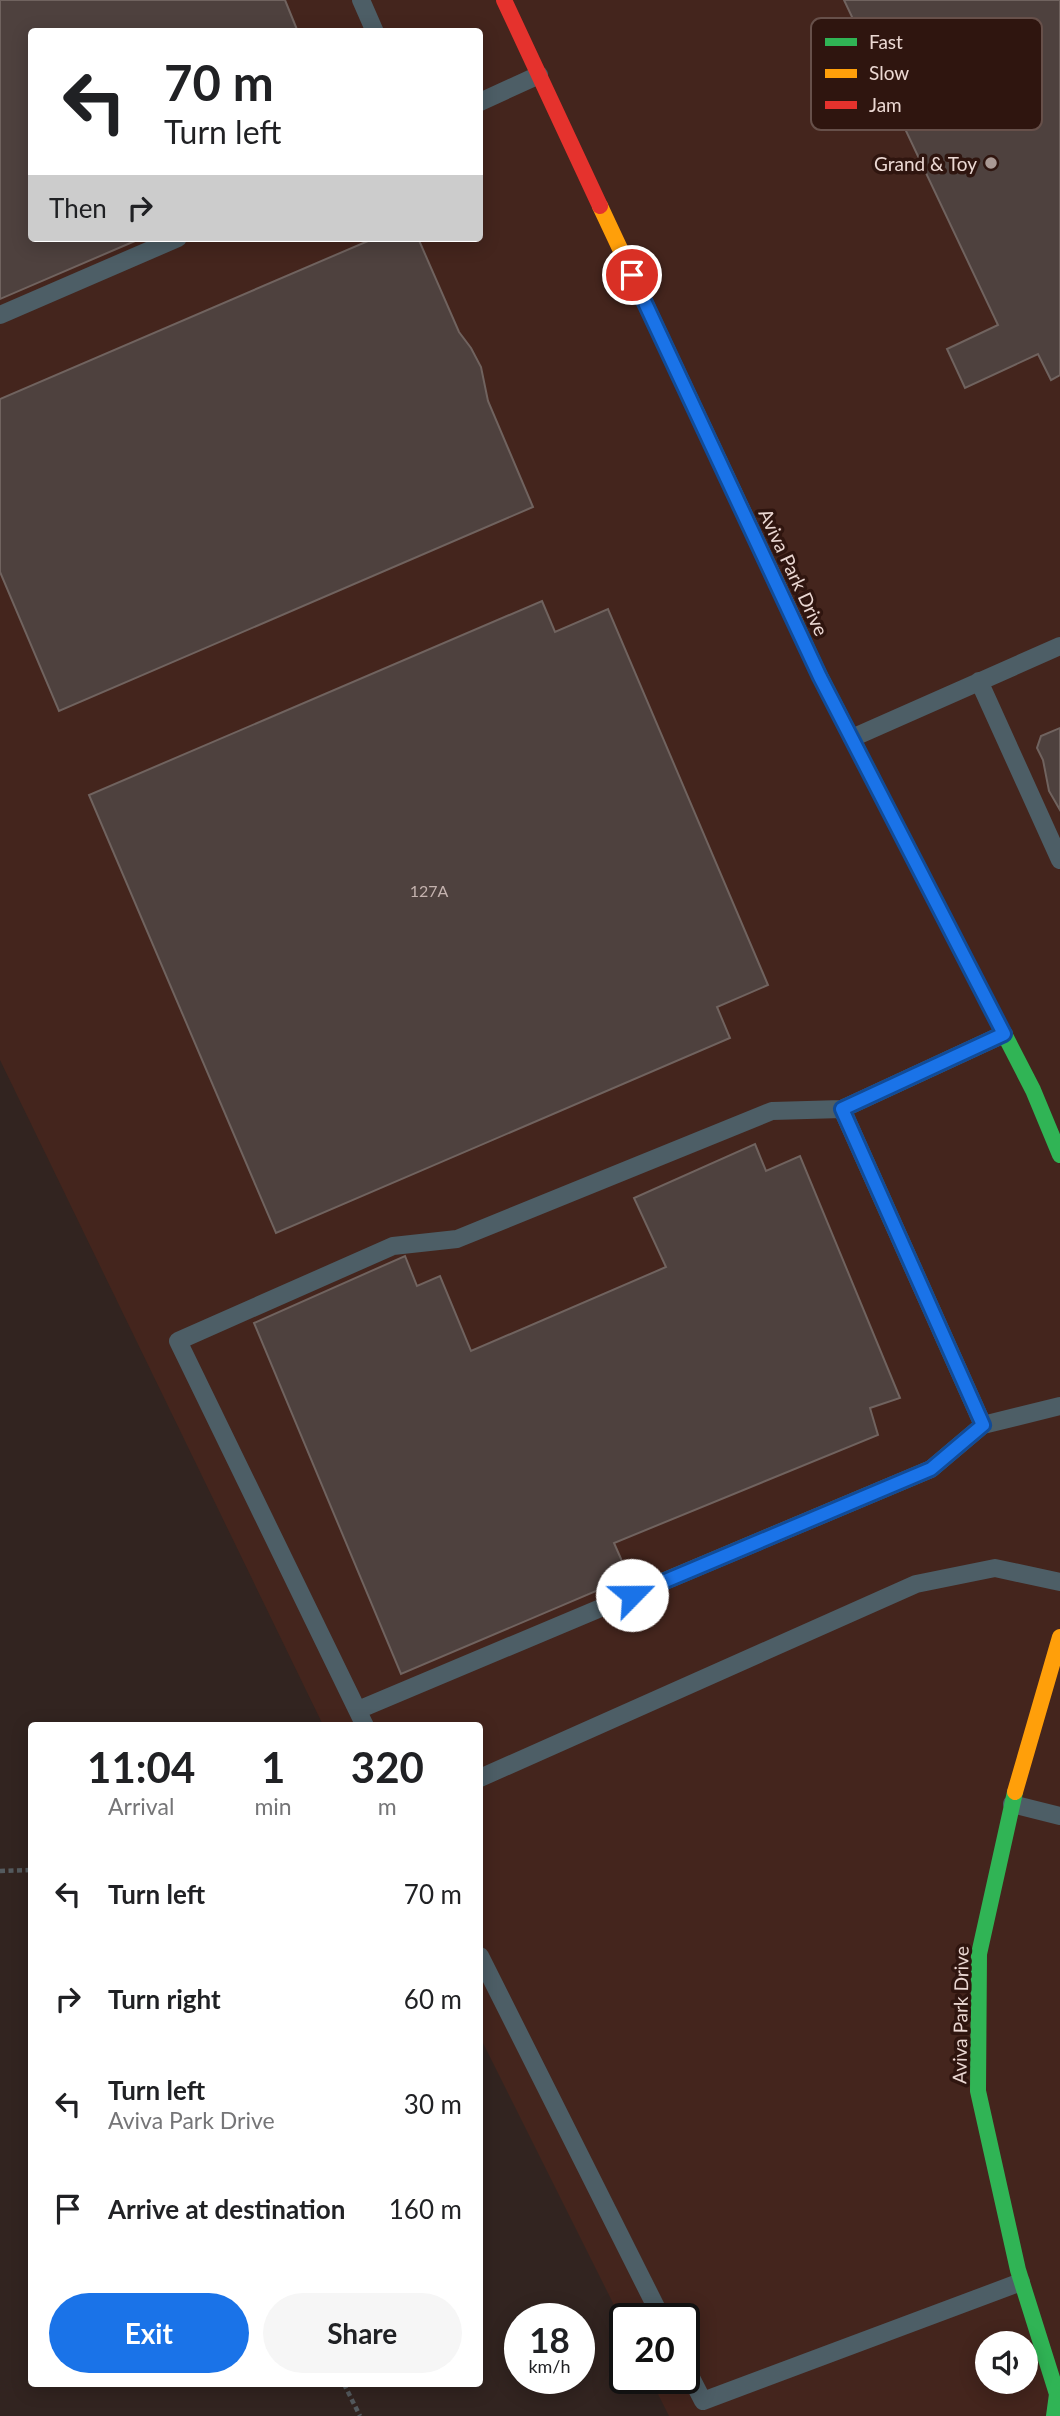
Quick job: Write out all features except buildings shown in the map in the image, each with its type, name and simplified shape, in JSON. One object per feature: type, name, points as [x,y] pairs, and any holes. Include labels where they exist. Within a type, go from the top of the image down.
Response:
[{"type":"street","name":"Aviva Park Drive","points":[[504,0],[820,677],[1033,1090],[1060,1155]]},
{"type":"street","name":"Aviva Park Drive","points":[[1054,2416],[1058,2396],[1021,2281],[978,2091],[979,1954],[1012,1804],[1060,1637]]},
{"type":"lane","points":[[361,0],[373,28]]},
{"type":"lane","points":[[483,101],[539,75]]},
{"type":"lane","points":[[0,315],[169,242]]},
{"type":"lane","points":[[852,738],[1060,646]]},
{"type":"lane","points":[[979,681],[1060,860]]},
{"type":"lane","points":[[1004,1034],[842,1109],[772,1111],[457,1239],[393,1246],[178,1341],[361,1718],[931,1469],[983,1425],[1060,1406]]},
{"type":"lane","points":[[842,1109],[983,1425]]},
{"type":"lane","points":[[483,1777],[916,1584],[995,1568],[1060,1582]]},
{"type":"lane","points":[[1012,1804],[1060,1816]]},
{"type":"lane","points":[[483,1962],[654,2303]]},
{"type":"lane","points":[[699,2394],[703,2401],[1021,2281]]},
{"type":"path","points":[[0,1871],[28,1870]]},
{"type":"path","points":[[346,2387],[360,2416]]},
{"type":"shaded area","points":[[0,0],[1060,0],[1060,2416],[669,2416],[658,2394],[700,2394],[700,2303],[613,2303],[483,2043],[483,1722],[322,1722],[0,1060]]},
{"type":"traffic: fast","points":[[796,624],[820,676],[1033,1090],[1060,1155]]},
{"type":"traffic: fast","points":[[1015,1792],[979,1954],[978,2091],[1018,2270],[1057,2394],[1054,2416]]},
{"type":"traffic: slow","points":[[600,206],[796,624]]},
{"type":"traffic: slow","points":[[1015,1792],[1060,1637]]},
{"type":"traffic: jam","points":[[504,0],[600,206]]},
{"type":"place","name":"Grand & Toy","points":[[991,163]]},
{"type":"route","points":[[632,275],[820,677],[1004,1034],[842,1109],[983,1425],[931,1469],[632,1595]]}]
